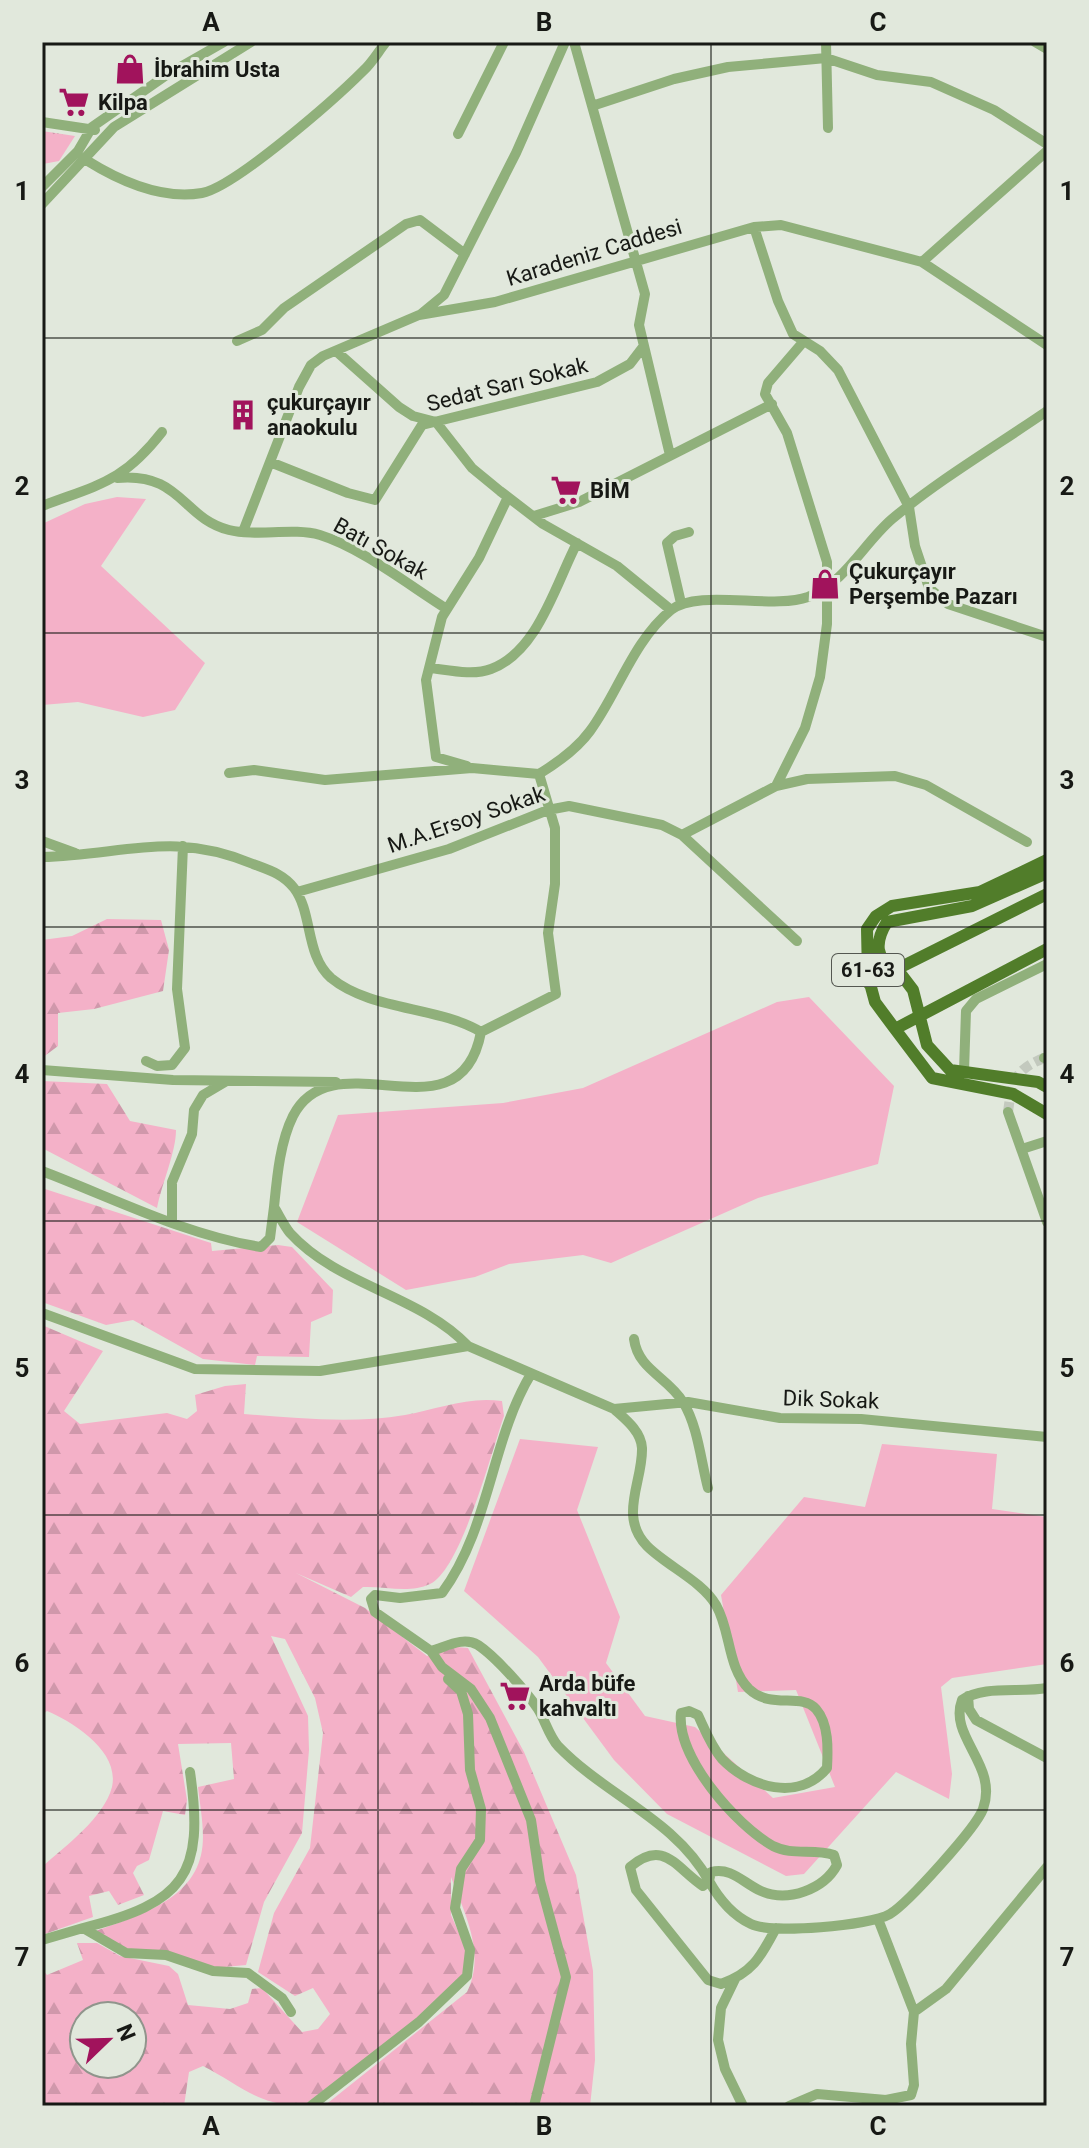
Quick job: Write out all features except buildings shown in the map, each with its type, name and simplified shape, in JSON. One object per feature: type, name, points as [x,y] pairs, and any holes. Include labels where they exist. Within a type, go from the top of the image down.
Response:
[{"type":"main road","name":"61-63","points":[[895,1029],[883,1017],[869,984],[866,938],[867,929],[876,916],[892,906],[980,892],[1047,860]]},
{"type":"main road","name":"61-63","points":[[921,1015],[913,990],[897,969],[887,965],[878,955],[878,936],[887,922],[972,906],[1047,873]]},
{"type":"main road","name":"61-63","points":[[869,984],[1047,894]]},
{"type":"main road","points":[[1047,949],[895,1029],[932,1078],[1013,1094],[1047,1114]]},
{"type":"main road","points":[[921,1015],[927,1045],[950,1070],[1038,1082],[1047,1087]]},
{"type":"street","points":[[46,183],[78,151],[92,127],[168,74],[224,42]]},
{"type":"street","points":[[42,204],[86,160],[103,136],[251,42]]},
{"type":"street","points":[[86,160],[114,177],[153,190],[202,193],[229,181],[306,120],[365,70],[386,42]]},
{"type":"street","points":[[458,134],[504,42]]},
{"type":"street","points":[[419,315],[444,295],[565,42]]},
{"type":"street","points":[[574,42],[645,294],[639,325],[670,455]]},
{"type":"street","points":[[826,42],[828,128]]},
{"type":"street","points":[[1035,42],[1047,49]]},
{"type":"street","points":[[592,106],[674,79],[728,67],[826,58],[877,75],[931,82],[994,110],[1047,144]]},
{"type":"street","points":[[42,122],[92,127],[103,136]]},
{"type":"street","points":[[922,262],[1047,151]]},
{"type":"street","points":[[42,168],[46,183]]},
{"type":"street","points":[[237,341],[262,330],[284,308],[406,224],[420,220],[465,254]]},
{"type":"street","name":"Karadeniz Caddesi","points":[[244,529],[299,387],[311,365],[419,315],[495,302],[754,227],[781,225],[922,262],[1047,345]]},
{"type":"street","points":[[754,227],[778,301],[793,334],[838,370],[909,507],[915,546],[929,588],[948,604],[1047,637]]},
{"type":"street","points":[[776,786],[805,728],[820,677],[828,586],[827,562],[803,477],[765,394],[768,383],[781,372],[804,341]]},
{"type":"street","name":"Sedat Sarı Sokak","points":[[270,462],[348,493],[375,500],[422,425],[597,382],[630,364],[643,347]]},
{"type":"street","points":[[336,351],[399,407],[413,416],[436,422],[472,468],[508,497],[617,566],[671,610]]},
{"type":"street","points":[[534,516],[579,502],[772,404]]},
{"type":"street","points":[[229,773],[254,770],[325,780],[472,768],[539,774],[589,733],[654,627],[671,610],[681,603],[746,600],[779,604],[808,597],[847,571],[890,521],[1047,411]]},
{"type":"street","points":[[42,506],[117,478],[138,463],[162,432]]},
{"type":"street","name":"Batı Sokak","points":[[117,478],[145,476],[161,483],[214,523],[231,530],[320,535],[447,609]]},
{"type":"street","points":[[472,768],[436,757],[426,680],[447,609],[479,558],[508,497]]},
{"type":"street","points":[[681,603],[667,543],[675,536],[689,532]]},
{"type":"street","points":[[430,668],[475,672],[504,662],[523,645],[537,625],[577,543]]},
{"type":"street","points":[[42,1070],[173,1080],[341,1082],[424,1088],[446,1083],[466,1070],[481,1032],[556,994],[548,933],[555,884],[555,828],[539,774]]},
{"type":"street","points":[[682,835],[776,786],[807,779],[895,776],[926,785],[1027,842]]},
{"type":"street","name":"M.A.Ersoy Sokak","points":[[297,892],[449,849],[548,810],[569,806],[662,825],[682,835],[797,941]]},
{"type":"street","points":[[42,841],[84,856]]},
{"type":"street","points":[[42,857],[84,856],[154,843],[215,849],[244,860],[285,877],[297,892],[313,949],[330,977],[385,1001],[468,1024],[481,1032]]},
{"type":"street","points":[[146,1061],[157,1066],[172,1065],[185,1048],[177,989],[183,846]]},
{"type":"street","points":[[964,1071],[966,1011],[976,999],[1047,964]]},
{"type":"street","points":[[172,1222],[172,1182],[192,1134],[194,1110],[203,1095],[230,1079]]},
{"type":"street","points":[[42,1171],[227,1242],[261,1247],[270,1238],[286,1136],[294,1113],[311,1097],[341,1082]]},
{"type":"street","points":[[1008,1112],[1047,1222]]},
{"type":"street","points":[[1022,1149],[1047,1141]]},
{"type":"street","points":[[274,1207],[290,1233],[318,1256],[451,1328],[468,1346],[614,1409],[631,1424],[642,1446],[632,1497],[633,1517],[640,1538],[664,1563],[715,1602],[738,1675],[749,1689],[766,1702],[805,1702],[815,1709],[823,1724],[827,1768],[815,1782],[800,1788],[778,1789],[760,1784],[739,1772],[716,1750],[698,1715],[689,1711],[681,1713],[679,1728],[691,1758],[705,1781],[773,1846],[795,1852],[824,1851],[834,1855],[837,1865],[831,1876],[816,1887],[796,1894],[761,1891],[720,1870],[711,1872],[709,1881],[703,1886],[673,1859],[658,1855],[641,1858],[630,1867],[636,1890],[708,1980],[721,1984],[735,1979],[761,1960],[776,1928]]},
{"type":"street","points":[[42,1313],[195,1369],[320,1371],[468,1346]]},
{"type":"street","points":[[634,1339],[635,1352],[644,1364],[683,1402],[708,1488]]},
{"type":"street","points":[[531,1374],[474,1533],[454,1577],[442,1593],[400,1598],[375,1595],[371,1599],[375,1612],[431,1651],[442,1667],[471,1689],[490,1718],[531,1820],[540,1881],[566,1977],[534,2106]]},
{"type":"street","name":"Dik Sokak","points":[[614,1409],[683,1402],[780,1418],[861,1419],[1047,1437]]},
{"type":"street","points":[[431,1651],[466,1641],[478,1645],[525,1693],[555,1743],[597,1780],[681,1840],[732,1913],[754,1926],[776,1928],[878,1919],[901,1905],[968,1832],[982,1811],[986,1774],[958,1711],[968,1696],[988,1690],[1017,1693],[1047,1688]]},
{"type":"street","points":[[311,2106],[419,2022],[467,1976],[470,1950],[455,1908],[461,1869],[480,1840],[481,1809],[470,1770],[468,1714],[461,1691],[436,1666],[431,1651]]},
{"type":"street","points":[[968,1696],[969,1709],[976,1720],[1047,1758]]},
{"type":"street","points":[[42,1940],[158,1903],[179,1886],[190,1863],[197,1817],[190,1772]]},
{"type":"street","points":[[914,2012],[946,1989],[1047,1867]]},
{"type":"street","points":[[789,2106],[817,2094],[886,2100],[911,2095],[914,2085],[911,2044],[914,2012],[878,1919]]},
{"type":"street","points":[[83,1928],[126,1953],[166,1955],[213,1971],[248,1973],[282,1998],[291,2012]]},
{"type":"street","points":[[735,1979],[721,2008],[718,2040],[725,2069],[743,2106]]},
{"type":"green space","points":[[42,131],[75,136],[59,161],[43,164]]},
{"type":"green space","points":[[117,497],[146,499],[101,566],[205,663],[175,710],[143,717],[78,702],[42,705],[42,524],[85,504]]},
{"type":"green space","points":[[107,919],[161,920],[169,950],[163,991],[94,1009],[58,1013],[58,1046],[42,1058],[42,940],[72,936]]},
{"type":"green space","points":[[809,997],[894,1086],[878,1164],[758,1198],[611,1263],[583,1255],[509,1264],[475,1277],[406,1290],[297,1222],[338,1115],[503,1103],[583,1088],[777,1002]]},
{"type":"green space","points":[[42,1081],[107,1084],[130,1121],[176,1130],[157,1208],[42,1148]]},
{"type":"green space","points":[[42,1188],[211,1243],[212,1251],[278,1245],[292,1247],[333,1290],[332,1313],[311,1322],[309,1357],[257,1356],[255,1365],[203,1359],[133,1320],[106,1325],[42,1302]]},
{"type":"green space","points":[[42,1325],[103,1351],[64,1411],[80,1424],[167,1413],[187,1419],[197,1411],[195,1395],[225,1386],[246,1384],[244,1414],[284,1417],[385,1418],[465,1402],[502,1401],[504,1416],[483,1480],[464,1534],[442,1574],[422,1587],[363,1587],[351,1597],[296,1573],[365,1608],[427,1656],[457,1647],[468,1648],[524,1752],[576,1875],[593,1971],[595,2060],[590,2106],[324,2106],[467,1992],[472,1978],[474,1949],[451,1877],[451,1915],[467,1951],[463,1975],[415,2021],[307,2103],[265,2100],[203,2066],[189,2072],[184,2106],[42,2106],[42,1969],[47,1975],[83,1960],[77,1943],[97,1943],[120,1956],[169,1966],[178,1974],[188,2005],[230,2009],[248,2003],[252,1989],[262,1988],[302,2032],[318,2029],[330,2014],[313,1988],[295,1996],[258,1972],[274,1913],[310,1848],[323,1733],[315,1698],[285,1639],[271,1636],[308,1716],[309,1750],[302,1833],[264,1902],[246,1965],[214,1968],[127,1949],[96,1931],[144,1913],[186,1885],[201,1855],[203,1839],[198,1787],[234,1779],[231,1743],[178,1744],[187,1800],[185,1815],[163,1811],[149,1860],[137,1866],[133,1873],[144,1895],[118,1905],[109,1891],[89,1896],[93,1917],[42,1935],[42,1867],[83,1831],[101,1810],[112,1787],[113,1774],[109,1761],[92,1740],[81,1730],[47,1711],[42,1715]]},
{"type":"green space","points":[[520,1439],[598,1447],[577,1510],[620,1617],[606,1663],[645,1716],[695,1727],[773,1798],[835,1787],[796,1690],[738,1692],[721,1595],[804,1497],[865,1507],[882,1444],[997,1454],[992,1509],[1047,1517],[1047,1664],[952,1678],[941,1687],[952,1774],[949,1799],[896,1772],[804,1874],[786,1876],[667,1814],[614,1760],[538,1657],[464,1591]]},
{"type":"tunnel","points":[[1008,1112],[1016,1078],[1026,1067],[1044,1058]]},
{"type":"place","name":"İbrahim Usta","points":[[130,69]]},
{"type":"place","name":"Kilpa","points":[[74,102]]},
{"type":"place","name":"çukurçayır anaokulu","points":[[243,415]]},
{"type":"place","name":"BİM","points":[[566,490]]},
{"type":"place","name":"Çukurçayır Perşembe Pazarı","points":[[825,584]]},
{"type":"place","name":"Arda büfe kahvaltı","points":[[515,1696]]}]
